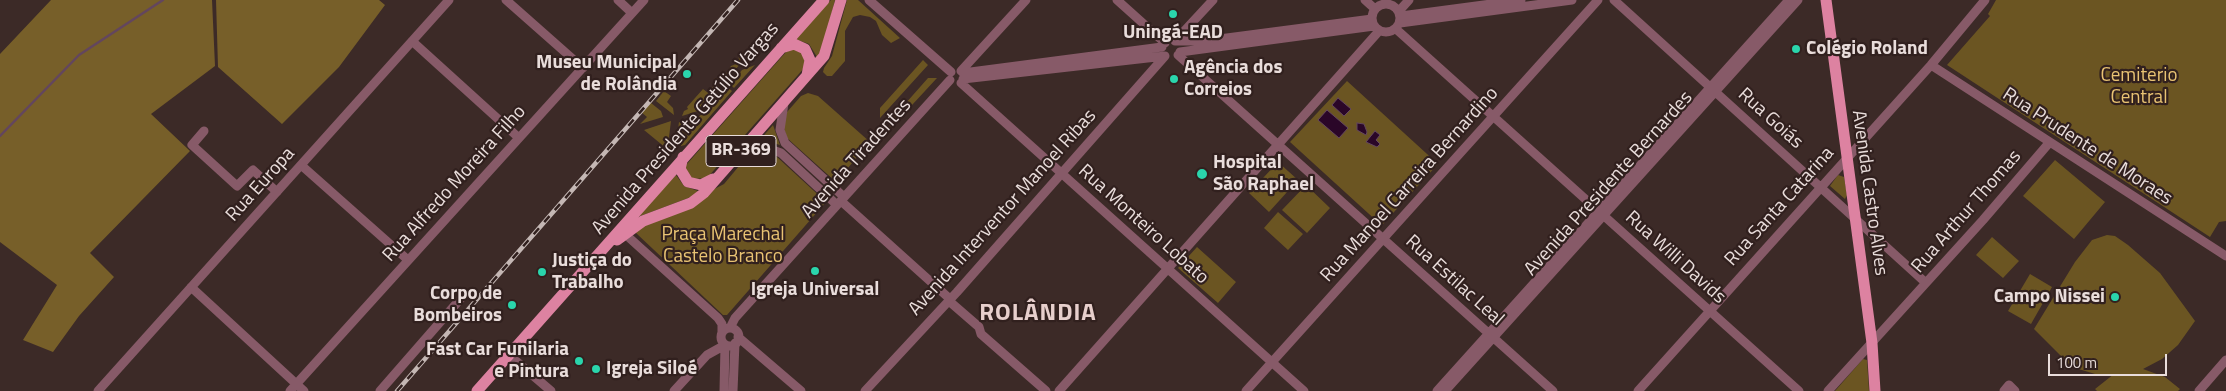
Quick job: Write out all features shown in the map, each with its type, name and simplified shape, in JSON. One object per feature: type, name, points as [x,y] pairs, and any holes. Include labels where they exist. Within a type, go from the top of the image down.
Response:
[{"type":"main road","name":"Avenida Presidente Getúlio Vargas","points":[[477,391],[595,260],[611,239],[777,50],[824,0]]},
{"type":"main road","name":"Avenida Presidente Getúlio Vargas","points":[[595,260],[643,221],[695,200],[738,156],[824,56],[841,0]]},
{"type":"main road","name":"Avenida Castro Alves","points":[[1826,0],[1860,222],[1881,391]]},
{"type":"main road","name":"Avenida Castro Alves","points":[[1833,0],[1849,153]]},
{"type":"main road","points":[[777,50],[794,44],[805,48],[810,62],[806,79]]},
{"type":"main road","points":[[683,157],[681,173],[688,182],[696,186],[707,184],[727,167]]},
{"type":"main road","name":"Avenida Castro Alves","points":[[1875,340],[1875,391]]},
{"type":"street","name":"Rua Europa","points":[[98,391],[449,0]]},
{"type":"street","points":[[506,0],[583,68]]},
{"type":"street","points":[[618,0],[632,13]]},
{"type":"street","name":"Rua Alfredo Moreira Filho","points":[[293,388],[644,0]]},
{"type":"street","points":[[870,0],[950,76],[955,84],[1026,0]]},
{"type":"street","points":[[1117,0],[1167,47],[1168,58],[1266,36]]},
{"type":"street","name":"Avenida Interventor Manoel Ribas","points":[[865,391],[949,300],[1167,47],[1213,0]]},
{"type":"street","points":[[1058,391],[1278,144],[1375,25],[1375,9],[1365,0]]},
{"type":"street","points":[[950,76],[1045,66],[1204,40],[1375,25],[1388,32],[1399,20],[1408,0]]},
{"type":"street","points":[[1399,20],[1521,0]]},
{"type":"street","points":[[1399,20],[1572,0]]},
{"type":"street","name":"Rua Manoel Carreira Bernardino","points":[[1246,391],[1598,0]]},
{"type":"street","name":"Rua Goiás","points":[[1614,0],[1926,283]]},
{"type":"street","name":"Avenida Presidente Bernardes","points":[[1759,38],[1789,0]]},
{"type":"street","name":"Avenida Presidente Bernardes","points":[[1443,388],[1712,89],[1759,38],[1798,0]]},
{"type":"street","name":"Rua Santa Catarina","points":[[1638,391],[1849,153],[1931,65],[1985,0]]},
{"type":"street","points":[[1375,9],[1386,2],[1394,6],[1399,20]]},
{"type":"street","name":"Rua Willi Davids","points":[[1399,20],[1494,116],[1800,391]]},
{"type":"street","points":[[412,41],[519,138]]},
{"type":"street","points":[[1167,47],[1178,44],[1179,54]]},
{"type":"street","name":"Rua Estilac Leal","points":[[1179,54],[1553,391]]},
{"type":"street","name":"Rua Prudente de Moraes","points":[[1931,65],[2226,256]]},
{"type":"street","name":"Avenida Tiradentes","points":[[726,330],[950,76]]},
{"type":"street","name":"Rua Monteiro Lobato","points":[[962,76],[1060,173],[1304,391]]},
{"type":"street","points":[[784,104],[780,130],[785,143],[841,201],[979,327],[981,334],[1046,391]]},
{"type":"street","points":[[204,131],[192,145],[237,186],[253,170],[277,192]]},
{"type":"street","name":"Rua Arthur Thomas","points":[[1828,391],[2049,143]]},
{"type":"street","points":[[738,156],[753,149],[768,148],[781,153],[841,201]]},
{"type":"street","points":[[301,165],[408,260]]},
{"type":"street","points":[[625,234],[718,318],[726,330],[737,332],[733,391]]},
{"type":"street","points":[[191,287],[293,388],[304,391]]},
{"type":"street","points":[[380,391],[462,297]]},
{"type":"street","points":[[724,391],[725,344],[722,341],[726,330]]},
{"type":"street","points":[[674,391],[706,355],[725,344],[737,340]]},
{"type":"street","points":[[737,340],[800,391]]},
{"type":"street","points":[[509,355],[551,391]]},
{"type":"street","points":[[2199,391],[2226,360]]},
{"type":"green space","points":[[831,0],[835,0],[821,55],[817,57],[809,44],[795,39]]},
{"type":"green space","points":[[847,0],[858,0],[900,38],[891,43],[882,35],[876,21],[870,17],[860,15],[853,17],[845,31],[845,61],[832,76],[827,76],[823,72],[824,68],[832,56]]},
{"type":"green space","name":"Cemiterio Central","points":[[1996,0],[2226,0],[2226,221],[2219,222],[2210,237],[1947,65],[1990,16],[1988,14]]},
{"type":"green space","points":[[792,49],[800,51],[804,57],[805,67],[707,178],[692,179],[686,173],[686,165],[786,52]]},
{"type":"green space","points":[[751,52],[716,91],[712,88],[718,81],[714,78],[723,78],[731,66],[739,60],[738,53]]},
{"type":"green space","points":[[923,60],[928,65],[880,118],[880,108]]},
{"type":"green space","points":[[755,65],[734,88],[730,84],[742,70]]},
{"type":"green space","points":[[928,78],[937,78],[888,131],[890,121]]},
{"type":"green space","points":[[1347,81],[1438,164],[1383,224],[1380,224],[1290,142]]},
{"type":"green space","points":[[727,87],[732,91],[685,145],[681,146],[677,137],[679,122],[697,119]]},
{"type":"green space","points":[[703,89],[712,96],[707,102],[700,104],[703,104],[701,110],[682,116],[684,111],[688,109],[687,107]]},
{"type":"green space","points":[[664,91],[671,96],[667,102],[673,108],[674,115],[656,101]]},
{"type":"green space","points":[[808,93],[818,96],[870,142],[836,182],[787,138],[783,125],[787,112],[801,96]]},
{"type":"green space","points":[[651,103],[661,111],[663,117],[640,124],[647,117],[641,112]]},
{"type":"green space","points":[[671,121],[669,137],[672,153],[644,130]]},
{"type":"green space","points":[[773,125],[780,145],[767,141],[758,142]]},
{"type":"green space","name":"Praça Marechal Castelo Branco","points":[[756,153],[767,153],[777,157],[826,202],[727,315],[723,315],[636,233],[637,229],[724,184],[744,160]]},
{"type":"green space","points":[[2055,160],[2105,202],[2074,239],[2023,196]]},
{"type":"green space","points":[[1278,162],[1298,180],[1269,212],[1249,193]]},
{"type":"green space","points":[[676,175],[684,186],[698,191],[691,197],[635,218]]},
{"type":"green space","points":[[1838,175],[1844,177],[1847,195],[1845,199],[1830,186]]},
{"type":"green space","points":[[1306,185],[1330,208],[1307,233],[1282,210]]},
{"type":"green space","points":[[1278,212],[1303,234],[1288,250],[1264,228]]},
{"type":"green space","name":"Campo Nissei","points":[[2107,235],[2115,236],[2128,245],[2160,273],[2195,321],[2178,345],[2162,359],[2143,369],[2165,377],[2180,389],[2178,391],[2097,391],[2095,389],[2114,374],[2095,374],[2072,367],[2034,329],[2075,262],[2092,240]]},
{"type":"green space","points":[[1992,237],[2019,261],[2003,278],[1976,255]]},
{"type":"green space","points":[[1197,247],[1236,282],[1218,303],[1178,268]]},
{"type":"green space","points":[[2030,274],[2052,287],[2031,324],[2008,311]]},
{"type":"green space","points":[[1863,359],[1867,360],[1869,391],[1835,391]]},
{"type":"shaded area","points":[[51,0],[212,0],[215,66],[151,114],[190,151],[90,253],[114,277],[79,316],[53,352],[23,340],[57,285],[0,242],[0,54]]},
{"type":"shaded area","points":[[216,0],[379,0],[385,5],[339,67],[282,124],[218,67]]},
{"type":"shaded area","points":[[1338,98],[1351,109],[1344,116],[1332,105]]},
{"type":"shaded area","points":[[1327,110],[1348,128],[1339,138],[1318,120]]},
{"type":"shaded area","points":[[1357,123],[1364,124],[1367,132],[1366,135],[1357,130]]},
{"type":"shaded area","points":[[1375,131],[1380,135],[1376,140],[1380,144],[1377,147],[1366,142]]},
{"type":"waterway","points":[[0,136],[79,55],[163,0]]},
{"type":"railway","points":[[397,391],[738,0]]},
{"type":"place","name":"Uningá-EAD","points":[[1173,14]]},
{"type":"place","name":"Colégio Roland","points":[[1796,49]]},
{"type":"place","name":"Museu Municipal de Rolândia","points":[[687,74]]},
{"type":"place","name":"Agência dos Correios","points":[[1174,79]]},
{"type":"place","name":"Hospital São Raphael","points":[[1202,174]]},
{"type":"place","name":"Igreja Universal","points":[[815,271]]},
{"type":"place","name":"Justiça do Trabalho","points":[[542,272]]},
{"type":"place","name":"Campo Nissei","points":[[2115,297]]},
{"type":"place","name":"Corpo de Bombeiros","points":[[512,305]]},
{"type":"place","name":"Fast Car Funilaria e Pintura","points":[[579,361]]},
{"type":"place","name":"Igreja Siloé","points":[[596,369]]},
{"type":"district","name":"ROLÂNDIA","points":[[1038,314]]}]
